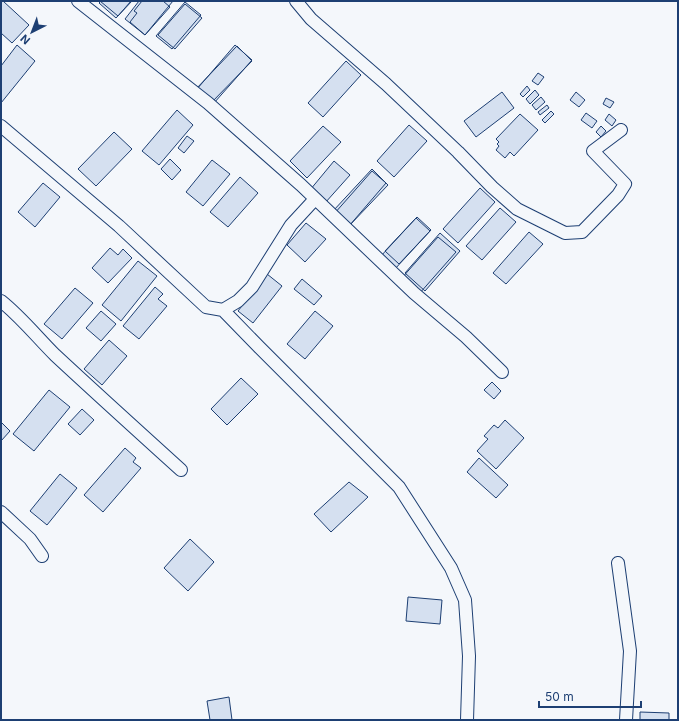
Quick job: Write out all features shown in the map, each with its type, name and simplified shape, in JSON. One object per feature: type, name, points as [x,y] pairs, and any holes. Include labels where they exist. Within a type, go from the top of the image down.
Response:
[{"type":"street","points":[[78,1],[208,103],[315,199],[414,293],[466,337],[502,372]]},
{"type":"street","points":[[296,1],[311,19],[386,84],[458,152],[492,187],[517,209],[566,233],[582,232],[618,195],[624,184],[593,152],[621,130]]},
{"type":"street","points":[[1,126],[119,226],[206,307],[223,310],[399,487],[451,568],[465,600],[469,656],[467,720]]},
{"type":"street","points":[[223,310],[238,301],[252,287],[291,225],[315,199]]},
{"type":"street","points":[[1,301],[11,309],[65,364],[181,470]]},
{"type":"street","points":[[1,512],[30,539],[42,556]]},
{"type":"street","points":[[618,563],[630,651],[626,720]]},
{"type":"building","points":[[1,1],[3,1],[29,25],[12,43],[1,33]]},
{"type":"building","points":[[100,1],[131,1],[118,16]]},
{"type":"building","points":[[101,1],[132,1],[116,18],[99,3]]},
{"type":"building","points":[[139,1],[173,1],[145,35],[125,19]]},
{"type":"building","points":[[142,1],[163,1],[170,7],[145,35],[130,22],[137,13],[134,11]]},
{"type":"building","points":[[185,2],[201,15],[172,49],[156,36]]},
{"type":"building","points":[[185,4],[202,18],[175,49],[158,35]]},
{"type":"building","points":[[17,45],[35,61],[1,103],[1,66]]},
{"type":"building","points":[[235,45],[252,60],[214,103],[197,89]]},
{"type":"building","points":[[237,46],[252,61],[210,104],[195,90]]},
{"type":"building","points":[[346,61],[361,75],[323,117],[308,103]]},
{"type":"building","points":[[538,73],[544,77],[538,85],[532,81]]},
{"type":"building","points":[[527,86],[530,90],[523,97],[520,94]]},
{"type":"building","points":[[535,90],[539,95],[530,104],[526,99]]},
{"type":"building","points":[[502,92],[514,108],[476,137],[464,121]]},
{"type":"building","points":[[576,92],[585,100],[579,107],[570,100]]},
{"type":"building","points":[[541,97],[545,102],[536,110],[532,105]]},
{"type":"building","points":[[606,98],[614,102],[610,108],[603,104]]},
{"type":"building","points":[[547,105],[549,108],[540,115],[538,112]]},
{"type":"building","points":[[177,110],[193,125],[159,165],[142,151]]},
{"type":"building","points":[[551,111],[554,114],[545,123],[542,120]]},
{"type":"building","points":[[586,113],[597,121],[592,128],[581,120]]},
{"type":"building","points":[[520,114],[538,130],[514,156],[510,152],[505,158],[496,150],[499,146],[497,144],[499,142],[496,139]]},
{"type":"building","points":[[609,114],[616,120],[612,126],[605,120]]},
{"type":"building","points":[[409,125],[427,141],[394,177],[377,161]]},
{"type":"building","points":[[323,126],[341,142],[307,178],[290,161]]},
{"type":"building","points":[[601,126],[606,131],[601,137],[596,132]]},
{"type":"building","points":[[114,132],[132,149],[96,186],[78,169]]},
{"type":"building","points":[[187,136],[194,141],[184,153],[178,148]]},
{"type":"building","points":[[170,159],[181,170],[172,180],[161,169]]},
{"type":"building","points":[[212,160],[230,174],[203,206],[186,192]]},
{"type":"building","points":[[334,161],[350,175],[325,203],[310,190]]},
{"type":"building","points":[[372,169],[388,185],[349,226],[333,211]]},
{"type":"building","points":[[372,171],[386,183],[349,226],[334,214]]},
{"type":"building","points":[[240,177],[258,193],[228,227],[210,212]]},
{"type":"building","points":[[43,183],[60,197],[35,227],[18,212]]},
{"type":"building","points":[[480,188],[495,202],[458,243],[443,229]]},
{"type":"building","points":[[500,208],[516,222],[482,260],[466,246]]},
{"type":"building","points":[[417,217],[431,230],[394,270],[380,257]]},
{"type":"building","points":[[416,218],[430,231],[399,264],[385,251]]},
{"type":"building","points":[[306,223],[326,239],[305,262],[287,245]]},
{"type":"building","points":[[529,232],[543,244],[506,284],[493,273]]},
{"type":"building","points":[[440,233],[460,251],[425,291],[405,273]]},
{"type":"building","points":[[438,237],[456,252],[419,294],[401,279]]},
{"type":"building","points":[[110,248],[118,255],[123,249],[132,258],[108,283],[92,268]]},
{"type":"building","points":[[138,261],[157,276],[121,321],[102,305]]},
{"type":"building","points":[[267,274],[282,286],[253,323],[238,311]]},
{"type":"building","points":[[302,279],[322,296],[314,305],[294,289]]},
{"type":"building","points":[[155,287],[163,294],[158,299],[167,306],[139,339],[123,326]]},
{"type":"building","points":[[75,288],[93,303],[62,339],[44,324]]},
{"type":"building","points":[[101,311],[116,324],[101,341],[86,328]]},
{"type":"building","points":[[315,311],[333,326],[305,359],[287,344]]},
{"type":"building","points":[[109,340],[127,356],[102,385],[84,369]]},
{"type":"building","points":[[241,378],[258,394],[227,425],[211,409]]},
{"type":"building","points":[[492,382],[501,391],[494,399],[484,390]]},
{"type":"building","points":[[49,390],[70,407],[34,451],[13,434]]},
{"type":"building","points":[[82,409],[94,420],[80,435],[68,424]]},
{"type":"building","points":[[505,420],[524,438],[496,469],[477,451],[488,439],[484,436],[494,425],[498,428]]},
{"type":"building","points":[[1,422],[10,431],[1,441]]},
{"type":"building","points":[[125,448],[136,458],[133,462],[141,468],[103,512],[84,495]]},
{"type":"building","points":[[479,458],[508,485],[496,498],[467,472]]},
{"type":"building","points":[[60,474],[77,488],[47,525],[30,511]]},
{"type":"building","points":[[349,482],[368,497],[331,532],[314,514]]},
{"type":"building","points":[[190,539],[214,562],[188,591],[164,568]]},
{"type":"building","points":[[408,597],[442,600],[440,624],[406,621]]},
{"type":"building","points":[[229,697],[232,720],[210,720],[207,701]]},
{"type":"building","points":[[640,712],[669,713],[669,720],[640,720]]}]
